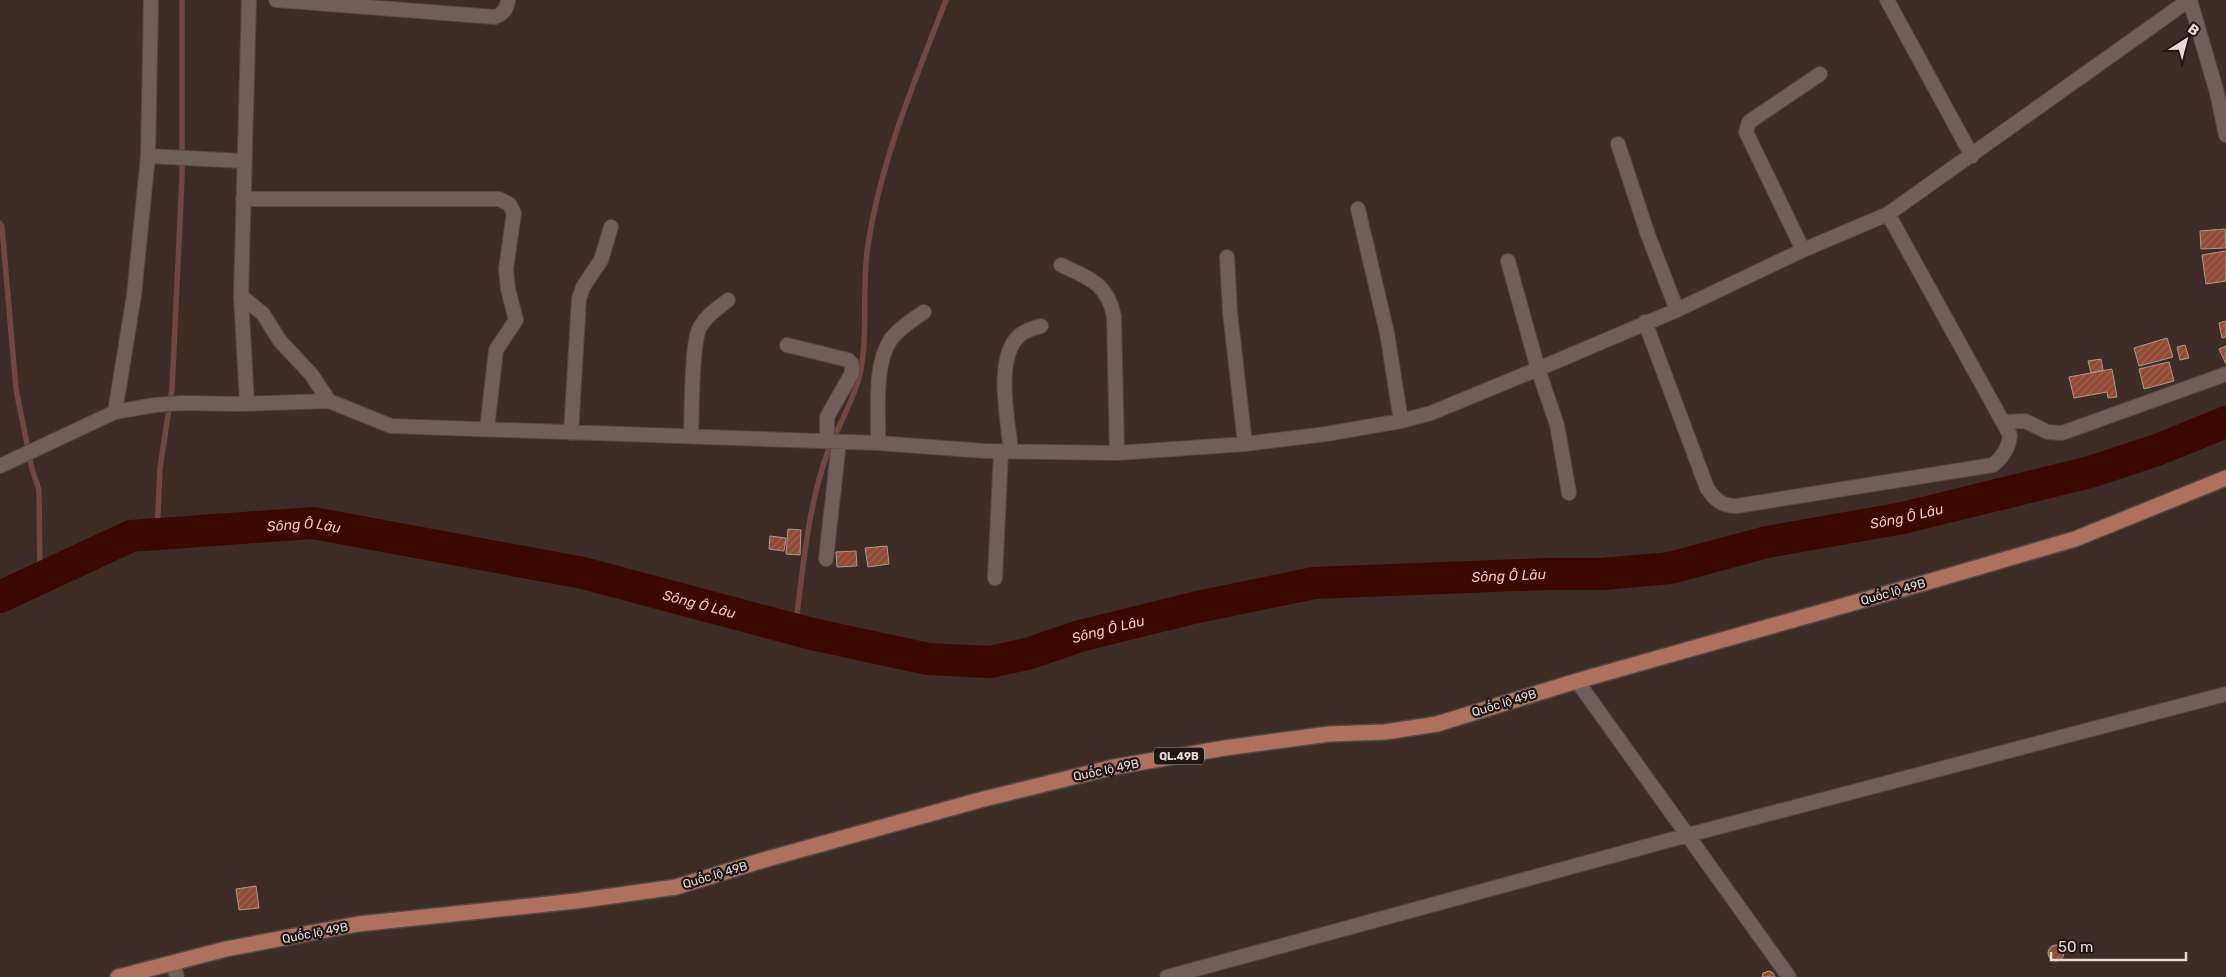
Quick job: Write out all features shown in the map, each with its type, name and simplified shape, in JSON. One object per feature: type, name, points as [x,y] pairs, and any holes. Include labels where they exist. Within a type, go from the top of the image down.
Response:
[{"type":"main road","name":"Quốc lộ 49B","points":[[118,977],[175,970],[226,949],[358,924],[576,901],[676,888],[767,859],[971,802],[1114,767],[1225,748],[1329,734],[1385,732],[1437,724],[1577,681],[2076,539],[2226,478]]},
{"type":"street","points":[[115,412],[134,295],[148,156],[151,0]]},
{"type":"street","points":[[247,404],[241,296],[249,0]]},
{"type":"street","points":[[276,0],[495,17],[505,10],[508,0]]},
{"type":"street","points":[[1887,0],[1972,156]]},
{"type":"street","points":[[0,466],[115,412],[155,405],[183,403],[247,404],[329,401],[391,426],[833,441],[1006,451],[1116,453],[1245,444],[1326,434],[1400,421],[1431,413],[1677,310],[1803,250],[1888,214],[1972,156],[2183,2],[2217,94],[2226,135]]},
{"type":"street","points":[[1803,250],[1746,132],[1749,122],[1820,74]]},
{"type":"street","points":[[1618,144],[1648,235],[1677,310]]},
{"type":"street","points":[[148,156],[166,159],[190,158],[244,161]]},
{"type":"street","points":[[243,199],[499,199],[509,204],[514,213],[506,269],[516,320],[496,350],[487,429]]},
{"type":"street","points":[[1358,209],[1387,332],[1400,421]]},
{"type":"street","points":[[1645,322],[1707,488],[1714,498],[1729,506],[1993,465],[2000,459],[2009,443],[2010,435],[1888,214]]},
{"type":"street","points":[[571,432],[579,299],[583,287],[601,260],[611,227]]},
{"type":"street","points":[[1227,257],[1230,312],[1245,444]]},
{"type":"street","points":[[1508,261],[1538,369],[1557,425],[1569,493]]},
{"type":"street","points":[[1061,265],[1091,278],[1100,285],[1111,304],[1114,316],[1116,453]]},
{"type":"street","points":[[241,296],[263,314],[280,341],[311,374],[329,401]]},
{"type":"street","points":[[691,436],[695,344],[699,328],[709,315],[728,300]]},
{"type":"street","points":[[878,443],[880,375],[883,354],[891,339],[906,324],[924,312]]},
{"type":"street","points":[[995,578],[1006,451],[1006,359],[1018,336],[1028,329],[1041,326]]},
{"type":"street","points":[[787,345],[848,360],[852,364],[852,373],[827,418],[833,441],[826,559]]},
{"type":"street","points":[[2003,422],[2025,421],[2048,432],[2062,433],[2226,374]]},
{"type":"street","points":[[1577,681],[1788,977]]},
{"type":"street","points":[[1167,977],[1688,835],[2226,694]]},
{"type":"building","points":[[2225,229],[2226,248],[2201,249],[2200,231]]},
{"type":"building","points":[[2226,251],[2226,281],[2206,284],[2202,255]]},
{"type":"building","points":[[2226,321],[2226,337],[2222,338],[2219,323]]},
{"type":"building","points":[[2167,338],[2173,357],[2139,366],[2134,348]]},
{"type":"building","points":[[2185,345],[2189,358],[2180,360],[2177,347]]},
{"type":"building","points":[[2226,346],[2226,364],[2219,349]]},
{"type":"building","points":[[2101,359],[2103,370],[2091,373],[2088,361]]},
{"type":"building","points":[[2169,362],[2174,381],[2144,389],[2139,369]]},
{"type":"building","points":[[2112,369],[2117,397],[2108,398],[2107,392],[2074,398],[2069,377]]},
{"type":"building","points":[[788,529],[801,530],[800,555],[786,554]]},
{"type":"building","points":[[770,536],[786,538],[784,551],[769,549]]},
{"type":"building","points":[[887,546],[889,564],[868,567],[865,548]]},
{"type":"building","points":[[856,551],[857,566],[837,567],[836,552]]},
{"type":"building","points":[[256,886],[259,908],[239,910],[236,889]]},
{"type":"building","points":[[2053,945],[2059,945],[2064,950],[2062,959],[2053,961],[2048,956],[2048,950]]},
{"type":"building","points":[[1769,971],[1775,977],[1762,977],[1763,973]]},
{"type":"waterway","points":[[157,535],[160,468],[172,389],[182,178],[182,0]]},
{"type":"waterway","points":[[795,629],[806,541],[820,475],[827,454],[854,394],[860,374],[864,342],[866,261],[881,182],[900,121],[946,0]]},
{"type":"waterway","points":[[0,223],[2,227],[16,389],[32,469],[39,490],[40,579]]},
{"type":"waterway","name":"Sông Ô Lâu","points":[[0,597],[131,536],[313,523],[583,573],[812,634],[928,659],[990,662],[1027,654],[1080,636],[1193,608],[1314,583],[1547,574],[1602,574],[1670,568],[1767,542],[1903,518],[2090,472],[2157,450],[2226,422]]}]
